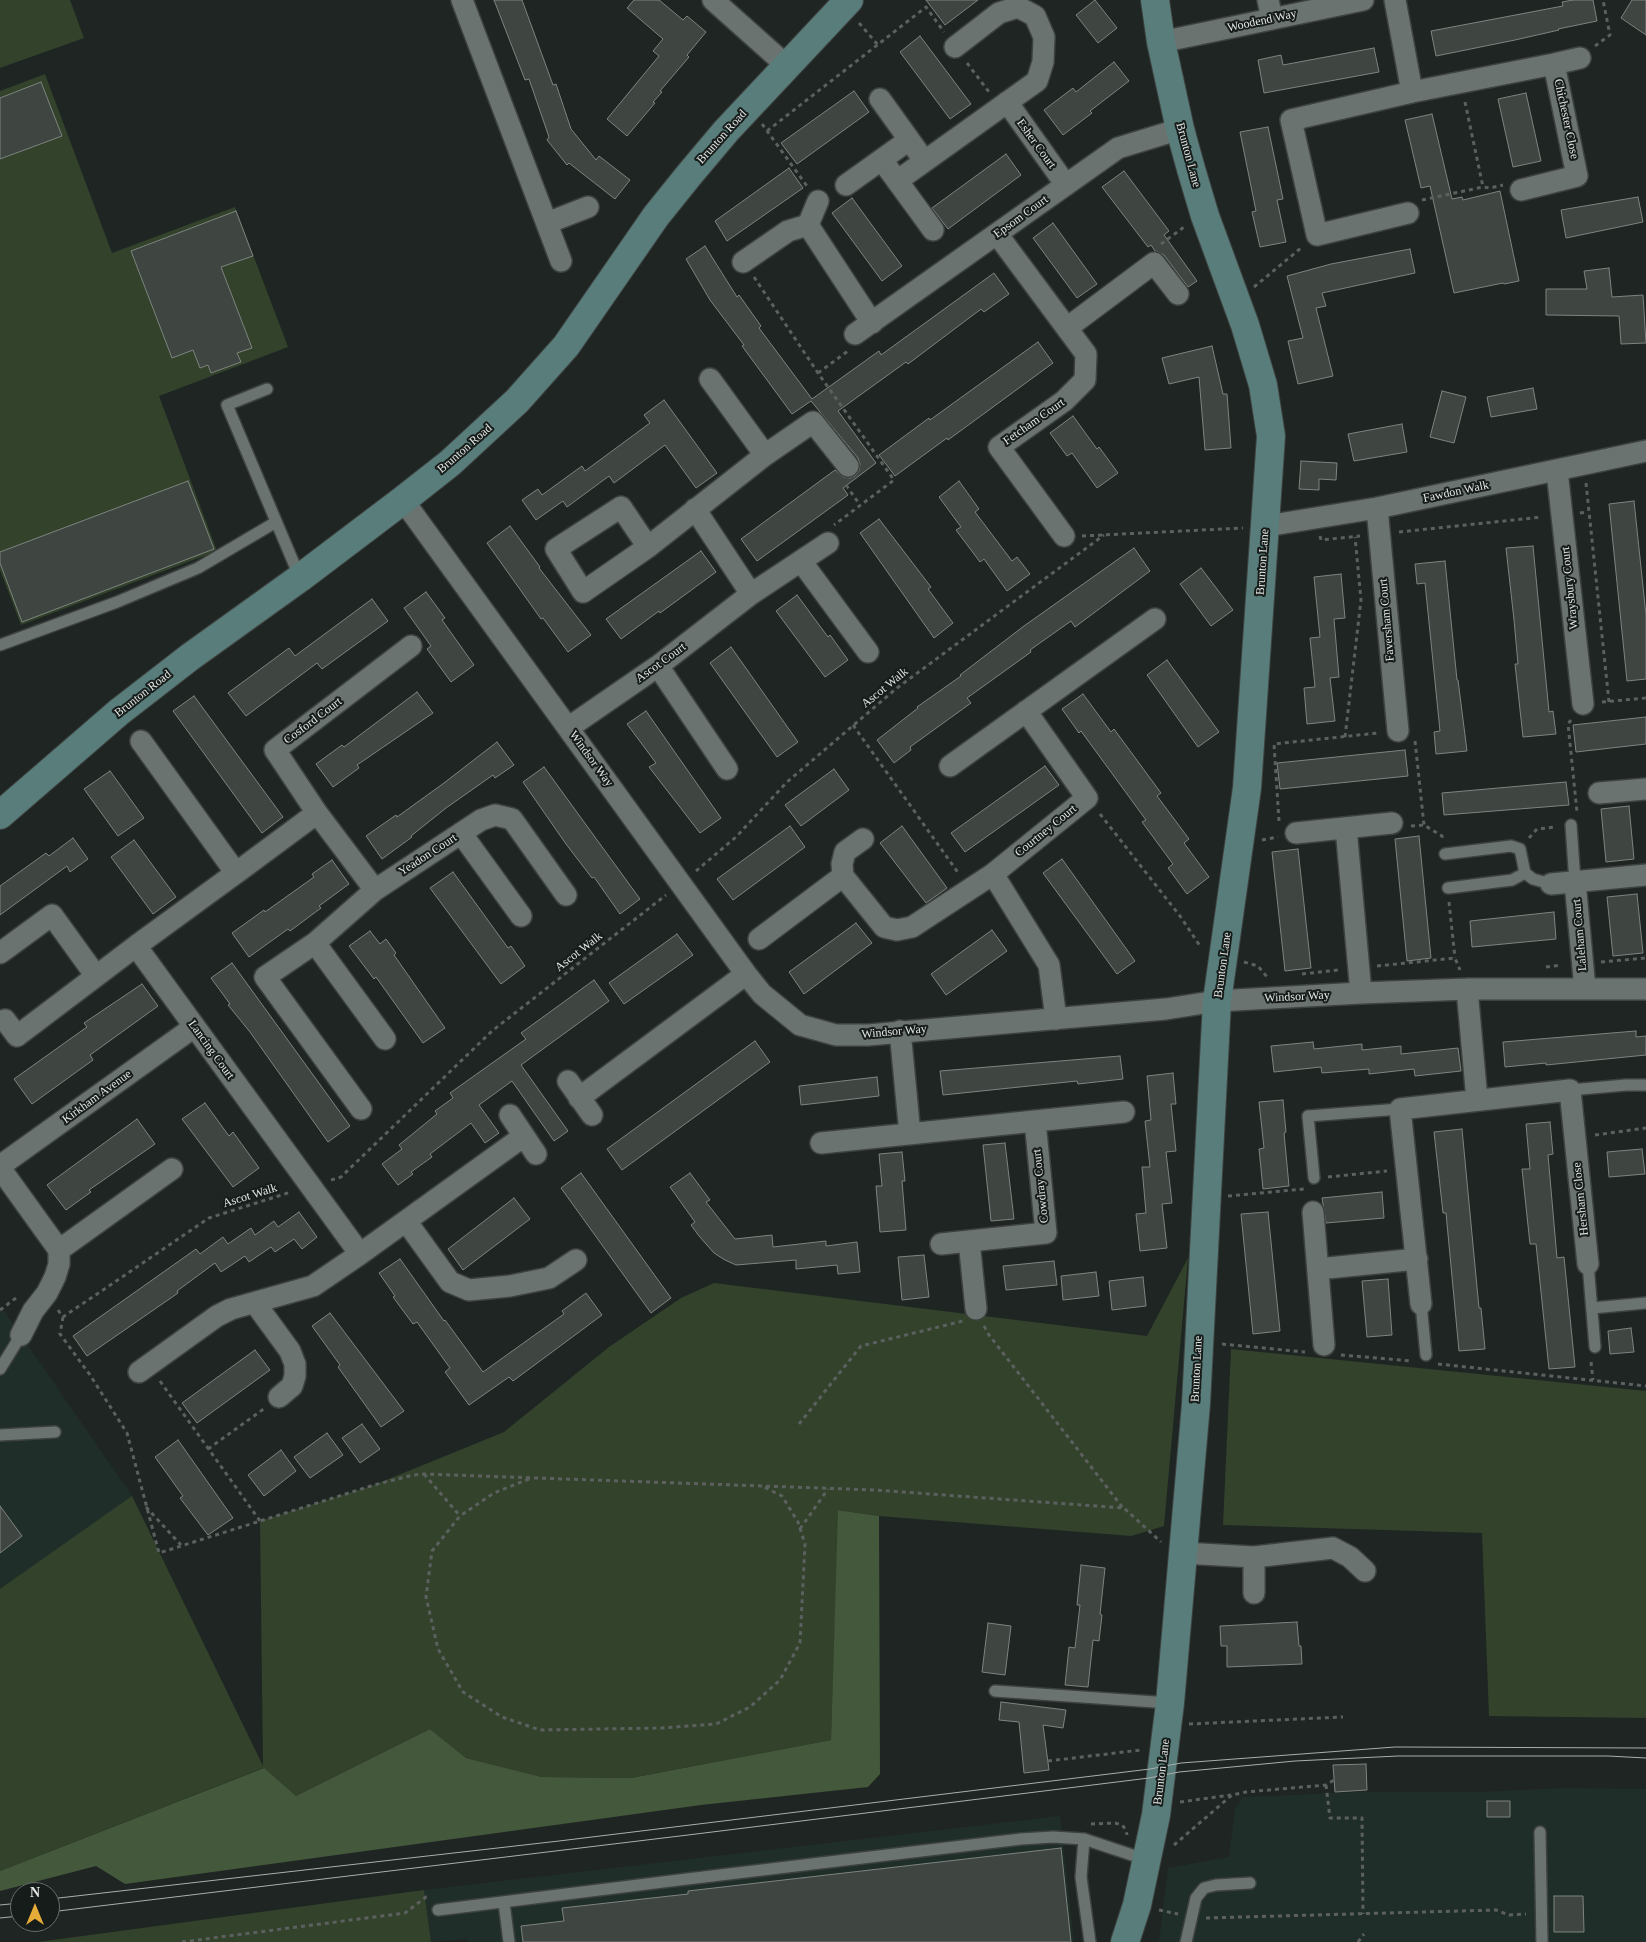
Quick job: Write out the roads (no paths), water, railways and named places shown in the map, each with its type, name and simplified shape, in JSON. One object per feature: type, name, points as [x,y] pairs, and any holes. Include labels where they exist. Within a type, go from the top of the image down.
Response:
[{"type":"street","points":[[462,0],[561,261]]},
{"type":"street","points":[[712,0],[787,66]]},
{"type":"street","name":"Brunton Lane","points":[[1125,1942],[1137,1905],[1179,1709],[1183,1553],[1196,1404],[1217,1001],[1246,788],[1271,436],[1263,385],[1236,301],[1205,216],[1180,129],[1161,42],[1155,0]]},
{"type":"street","name":"Woodend Way","points":[[1161,42],[1270,10],[1363,0]]},
{"type":"street","points":[[1395,0],[1412,92]]},
{"type":"street","points":[[897,180],[1037,81],[1043,62],[1044,36],[1035,16],[1018,7],[999,12],[955,47]]},
{"type":"street","name":"Brunton Road","points":[[0,815],[127,706],[190,657],[300,578],[403,500],[486,431],[546,370],[566,346],[656,216],[726,131],[787,66],[852,9]]},
{"type":"street","name":"Chichester Close","points":[[1408,213],[1317,235],[1291,120],[1412,92],[1580,58]]},
{"type":"street","name":"Chichester Close","points":[[1521,190],[1577,176],[1554,64]]},
{"type":"street","points":[[880,99],[924,161]]},
{"type":"street","name":"Esher Court","points":[[1003,105],[1066,185]]},
{"type":"street","name":"Epsom Court","points":[[855,334],[1118,148],[1180,129]]},
{"type":"street","points":[[846,185],[909,140]]},
{"type":"street","points":[[882,160],[933,230]]},
{"type":"street","points":[[808,225],[818,201]]},
{"type":"street","points":[[547,222],[588,207]]},
{"type":"street","points":[[743,262],[788,231],[808,225]]},
{"type":"street","points":[[808,225],[872,323]]},
{"type":"street","name":"Fetcham Court","points":[[998,234],[1086,354],[1085,380],[1064,401],[999,447],[1064,536]]},
{"type":"street","points":[[1067,328],[1154,263],[1178,294]]},
{"type":"street","points":[[710,379],[765,455]]},
{"type":"street","points":[[648,547],[621,507],[556,549],[583,592],[648,547],[765,455],[813,422],[848,466]]},
{"type":"street","name":"Fawdon Walk","points":[[1266,526],[1377,508],[1646,451]]},
{"type":"street","name":"Wraysbury Court","points":[[1557,471],[1583,704]]},
{"type":"street","name":"Windsor Way","points":[[403,500],[746,974],[762,994],[800,1025],[836,1035],[868,1035],[1166,1009],[1217,1001],[1361,993],[1464,982],[1585,989],[1646,989]]},
{"type":"street","name":"Faversham Court","points":[[1377,508],[1398,731]]},
{"type":"street","points":[[695,509],[751,594]]},
{"type":"street","name":"Ascot Court","points":[[568,728],[658,666],[751,594],[828,543]]},
{"type":"street","points":[[801,561],[868,652]]},
{"type":"street","points":[[950,766],[1155,619]]},
{"type":"street","name":"Cosford Court","points":[[317,814],[275,750],[411,646]]},
{"type":"street","points":[[658,666],[727,769]]},
{"type":"street","name":"Courtney Court","points":[[843,876],[884,927],[897,930],[912,927],[993,874],[1087,798],[1026,711]]},
{"type":"street","points":[[141,741],[236,872]]},
{"type":"street","points":[[1599,793],[1646,789]]},
{"type":"street","points":[[5,1020],[17,1036],[236,872],[317,814],[375,890]]},
{"type":"street","name":"Yeadon Court","points":[[361,1109],[265,977],[315,943],[375,890],[481,820],[495,815],[512,819],[566,896]]},
{"type":"street","points":[[1288,835],[1392,823]]},
{"type":"street","points":[[1346,828],[1361,993]]},
{"type":"street","points":[[462,834],[521,916]]},
{"type":"street","points":[[759,940],[843,876],[842,864],[846,852],[863,839]]},
{"type":"street","points":[[993,874],[1049,965],[1056,1019]]},
{"type":"street","name":"Laleham Court","points":[[1551,884],[1646,875]]},
{"type":"street","name":"Laleham Court","points":[[1575,882],[1585,989]]},
{"type":"street","points":[[0,953],[52,916],[96,976]]},
{"type":"street","points":[[315,943],[385,1039]]},
{"type":"street","name":"Lancing Court","points":[[136,946],[360,1254]]},
{"type":"street","points":[[592,1115],[573,1089],[746,974]]},
{"type":"street","points":[[1464,982],[1476,1100]]},
{"type":"street","name":"Kirkham Avenue","points":[[0,1167],[194,1027]]},
{"type":"street","points":[[900,1031],[910,1134]]},
{"type":"street","points":[[1422,1304],[1400,1109],[1570,1090]]},
{"type":"street","name":"Hersham Close","points":[[1570,1090],[1588,1264]]},
{"type":"street","points":[[821,1142],[1124,1112]]},
{"type":"street","points":[[510,1115],[536,1154]]},
{"type":"street","name":"Cowdray Court","points":[[942,1244],[1046,1233],[1035,1121]]},
{"type":"street","points":[[144,1368],[217,1316],[231,1309],[313,1286],[524,1136]]},
{"type":"street","points":[[0,1167],[59,1250],[59,1264],[46,1293],[33,1311],[21,1336]]},
{"type":"street","points":[[59,1250],[172,1169]]},
{"type":"street","points":[[1313,1212],[1324,1345]]},
{"type":"street","points":[[406,1221],[450,1282],[469,1290],[510,1286],[549,1278],[576,1260]]},
{"type":"street","points":[[969,1241],[978,1313]]},
{"type":"street","points":[[1318,1269],[1417,1259]]},
{"type":"street","points":[[255,1303],[290,1351],[295,1364],[295,1376],[292,1386],[279,1398]]},
{"type":"street","points":[[1183,1553],[1254,1557],[1333,1548],[1350,1557],[1364,1571]]},
{"type":"street","points":[[1254,1557],[1254,1593]]},
{"type":"lane","points":[[267,389],[227,405],[300,578]]},
{"type":"lane","points":[[0,646],[117,602],[198,568],[276,522]]},
{"type":"lane","points":[[1571,825],[1575,882]]},
{"type":"lane","points":[[1445,854],[1511,846],[1520,849],[1525,873],[1533,879],[1551,884]]},
{"type":"lane","points":[[1448,888],[1512,880],[1525,873]]},
{"type":"lane","points":[[1570,1090],[1646,1085]]},
{"type":"lane","points":[[1314,1178],[1308,1116],[1400,1109]]},
{"type":"lane","name":"Hersham Close","points":[[1588,1264],[1596,1347]]},
{"type":"lane","points":[[1592,1308],[1646,1303]]},
{"type":"lane","points":[[1422,1304],[1426,1355]]},
{"type":"lane","points":[[0,1369],[21,1336]]},
{"type":"lane","points":[[0,1435],[55,1432]]},
{"type":"lane","points":[[995,1691],[1179,1709]]},
{"type":"lane","points":[[1540,1832],[1542,1942]]},
{"type":"lane","points":[[438,1910],[1021,1839],[1053,1837],[1084,1839],[1147,1860]]},
{"type":"lane","points":[[1084,1839],[1081,1877],[1090,1942]]},
{"type":"lane","points":[[1186,1942],[1196,1898],[1204,1888],[1216,1885],[1250,1883]]},
{"type":"lane","points":[[504,1903],[509,1942]]},
{"type":"tram line","points":[[60,1898],[559,1841],[1150,1769],[1181,1763],[1395,1747],[1646,1748]]},
{"type":"tram line","points":[[60,1911],[1149,1778],[1179,1772],[1295,1761],[1398,1756],[1608,1756],[1646,1758]]},
{"type":"tram line","points":[[0,1905],[10,1904]]},
{"type":"tram line","points":[[0,1918],[10,1917]]}]
